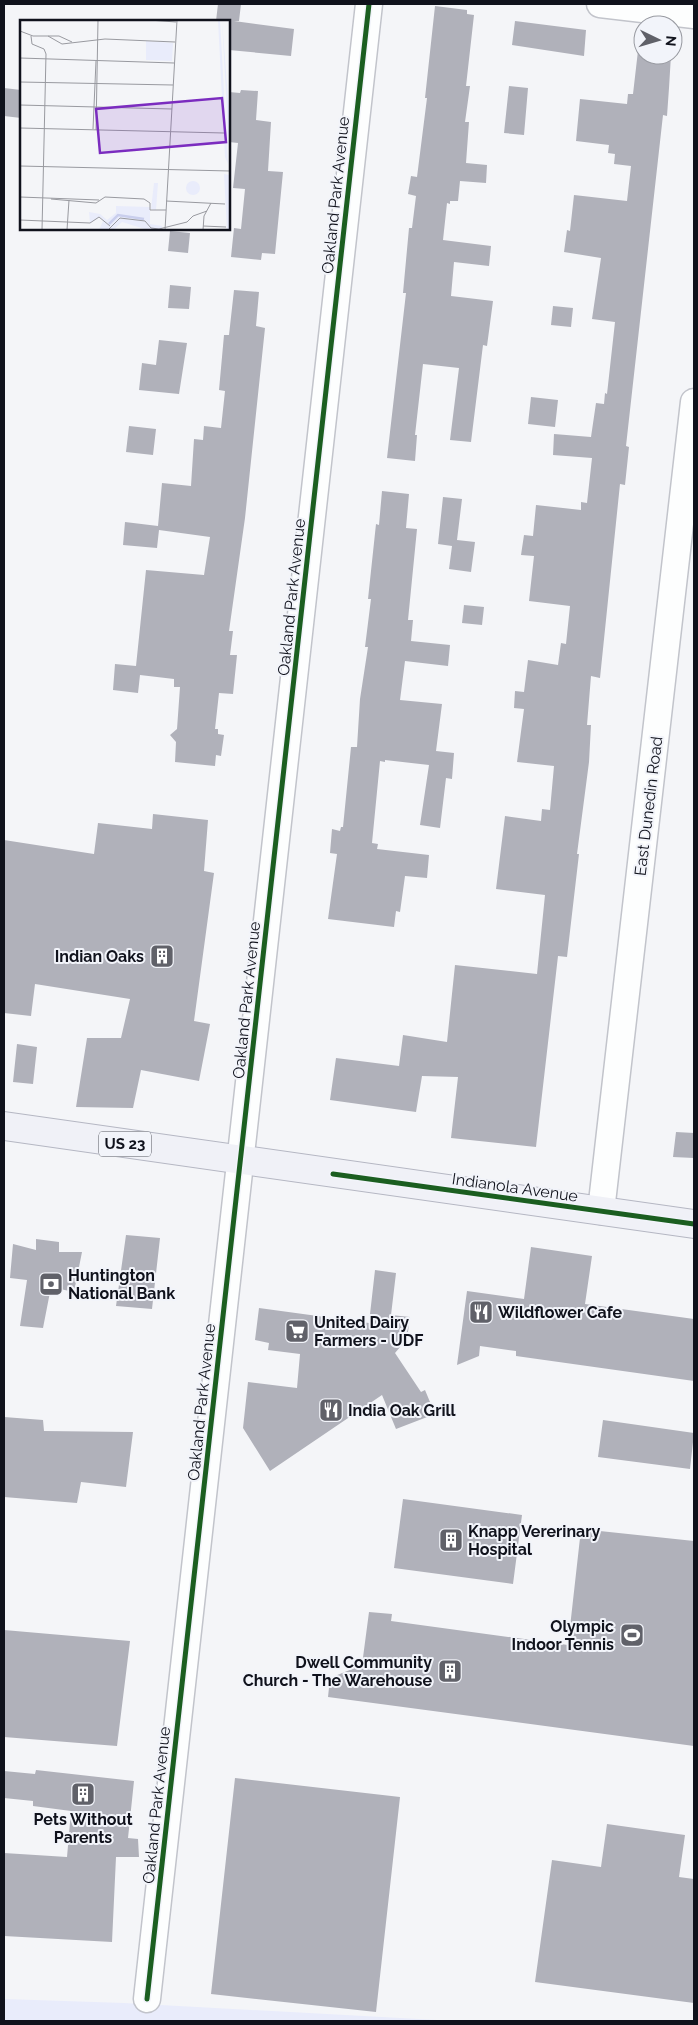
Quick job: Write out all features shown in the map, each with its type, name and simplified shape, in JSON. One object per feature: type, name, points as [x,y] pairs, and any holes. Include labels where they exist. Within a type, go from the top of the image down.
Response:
[{"type":"main road","name":"Indianola Avenue","points":[[4,1126],[694,1224]]},
{"type":"street","name":"Oakland Park Avenue","points":[[147,1999],[369,4]]},
{"type":"street","points":[[600,4],[694,15]]},
{"type":"street","name":"East Dunedin Road","points":[[601,1211],[694,402]]},
{"type":"shaded area","points":[[4,1999],[124,2003],[455,2021],[4,2021]]},
{"type":"building","points":[[218,4],[241,4],[239,21],[234,21],[294,29],[291,56],[230,50],[230,20],[216,20]]},
{"type":"building","points":[[435,6],[467,10],[467,14],[474,15],[466,86],[470,86],[465,122],[469,122],[466,163],[487,165],[486,183],[460,181],[458,201],[450,201],[450,204],[447,203],[443,240],[491,246],[489,266],[454,262],[451,296],[493,301],[487,346],[483,345],[471,442],[450,440],[459,368],[423,364],[415,435],[417,435],[415,461],[387,458],[406,293],[403,293],[409,228],[412,228],[416,196],[408,194],[411,176],[417,177],[427,98],[425,98]]},
{"type":"building","points":[[515,21],[586,30],[584,56],[512,45]]},
{"type":"building","points":[[636,65],[670,65],[667,116],[663,115],[626,446],[629,447],[625,485],[620,484],[600,678],[591,676],[587,725],[591,725],[589,762],[577,854],[579,854],[567,957],[558,956],[536,1147],[451,1138],[458,1077],[422,1076],[416,1112],[330,1100],[336,1058],[399,1066],[403,1035],[447,1042],[455,965],[537,974],[545,895],[496,889],[505,816],[541,821],[542,809],[550,810],[554,766],[517,762],[524,709],[514,708],[515,691],[524,692],[528,660],[558,665],[561,643],[566,644],[570,606],[529,601],[534,556],[521,555],[524,535],[533,536],[536,505],[581,510],[581,502],[587,503],[592,458],[553,455],[554,434],[591,437],[596,403],[604,404],[605,393],[607,394],[615,322],[592,319],[601,258],[564,252],[567,230],[570,231],[574,195],[627,201],[631,166],[614,164],[615,154],[608,153],[609,145],[576,141],[580,99],[627,104],[628,94],[633,94]]},
{"type":"building","points":[[509,86],[528,88],[524,135],[504,133]]},
{"type":"building","points":[[4,88],[20,90],[20,118],[4,116]]},
{"type":"building","points":[[241,90],[258,91],[256,120],[271,122],[268,171],[283,172],[275,254],[262,253],[261,260],[231,257],[234,228],[241,229],[245,189],[233,188],[238,143],[230,142],[230,92],[240,93]]},
{"type":"building","points":[[170,231],[190,233],[188,253],[168,251]]},
{"type":"building","points":[[170,285],[191,287],[189,309],[168,308]]},
{"type":"building","points":[[234,290],[259,292],[256,326],[265,328],[245,518],[229,631],[233,631],[230,655],[237,655],[233,694],[219,693],[215,729],[218,729],[218,734],[224,735],[221,756],[216,755],[215,766],[175,762],[176,742],[170,735],[177,729],[180,687],[174,687],[174,679],[140,675],[138,693],[113,690],[115,664],[136,666],[146,570],[204,575],[210,537],[159,530],[157,548],[123,545],[125,522],[158,526],[162,483],[191,486],[194,439],[203,440],[204,426],[221,428],[225,391],[219,390],[224,335],[229,335]]},
{"type":"building","points":[[553,306],[573,308],[571,327],[551,325]]},
{"type":"building","points":[[159,340],[187,343],[179,394],[139,390],[142,363],[156,365]]},
{"type":"building","points":[[531,397],[558,400],[555,427],[528,424]]},
{"type":"building","points":[[129,426],[156,429],[153,455],[126,452]]},
{"type":"building","points":[[382,491],[409,494],[406,528],[417,529],[408,620],[413,620],[411,641],[450,645],[448,666],[405,661],[400,700],[442,704],[436,751],[454,753],[452,779],[446,778],[440,828],[420,825],[429,765],[380,761],[372,843],[378,844],[377,849],[429,855],[427,878],[405,876],[400,912],[396,911],[394,927],[328,919],[337,854],[330,853],[332,829],[340,831],[341,827],[343,827],[351,747],[357,747],[360,699],[368,647],[365,647],[371,599],[368,599],[376,524],[379,525]]},
{"type":"building","points":[[443,497],[462,499],[457,540],[475,542],[471,572],[449,569],[452,546],[438,544]]},
{"type":"building","points":[[464,605],[484,607],[482,625],[462,623]]},
{"type":"building","points":[[153,814],[208,820],[204,871],[214,873],[194,1021],[210,1024],[199,1081],[141,1070],[133,1108],[76,1107],[87,1038],[121,1038],[130,999],[35,984],[31,1016],[4,1013],[4,840],[94,854],[98,823],[152,829]]},
{"type":"building","points":[[17,1044],[37,1047],[33,1084],[13,1082]]},
{"type":"building","points":[[676,1132],[694,1133],[694,1158],[673,1157]]},
{"type":"building","points":[[126,1235],[160,1238],[152,1309],[116,1306]]},
{"type":"building","name":"Huntington National Bank","points":[[36,1239],[59,1242],[59,1252],[82,1252],[74,1292],[51,1287],[43,1328],[20,1326],[27,1280],[10,1278],[13,1244],[36,1250]]},
{"type":"building","points":[[531,1247],[592,1256],[585,1304],[694,1319],[694,1381],[516,1356],[516,1351],[480,1346],[479,1356],[457,1365],[467,1291],[524,1299]]},
{"type":"building","points":[[375,1270],[396,1273],[391,1315],[410,1317],[407,1339],[395,1353],[421,1392],[425,1390],[435,1414],[396,1429],[382,1395],[270,1471],[243,1428],[248,1382],[297,1388],[300,1354],[268,1350],[269,1343],[255,1340],[259,1308],[369,1323]]},
{"type":"building","points":[[4,1417],[43,1420],[44,1431],[133,1432],[126,1487],[81,1482],[77,1503],[4,1497]]},
{"type":"building","points":[[603,1420],[694,1433],[690,1469],[598,1457]]},
{"type":"building","name":"Knapp Vererinary Hospital","points":[[403,1499],[522,1515],[513,1584],[394,1568]]},
{"type":"building","points":[[581,1529],[694,1541],[694,1746],[328,1697],[330,1678],[362,1665],[369,1612],[392,1614],[391,1621],[568,1645]]},
{"type":"building","points":[[4,1630],[130,1641],[117,1746],[4,1737]]},
{"type":"building","points":[[36,1770],[134,1781],[128,1838],[138,1839],[139,1857],[116,1857],[112,1942],[4,1936],[4,1853],[67,1857],[71,1811],[33,1806],[33,1801],[4,1798],[4,1771],[35,1774]]},
{"type":"building","points":[[235,1778],[400,1797],[376,2012],[211,1994]]},
{"type":"building","points":[[607,1824],[685,1835],[679,1877],[694,1879],[694,2003],[535,1982],[552,1860],[601,1867]]},
{"type":"cycle path","points":[[147,1999],[369,4]]},
{"type":"cycle path","points":[[333,1174],[694,1224]]},
{"type":"place","name":"Indian Oaks","points":[[162,956]]},
{"type":"place","name":"Huntington National Bank","points":[[51,1284]]},
{"type":"place","name":"Wildflower Cafe","points":[[481,1312]]},
{"type":"place","name":"United Dairy Farmers - UDF","points":[[297,1331]]},
{"type":"place","name":"India Oak Grill","points":[[331,1410]]},
{"type":"place","name":"Knapp Vererinary Hospital","points":[[451,1540]]},
{"type":"place","name":"Olympic Indoor Tennis","points":[[632,1635]]},
{"type":"place","name":"Dwell Community Church - The Warehouse","points":[[450,1671]]},
{"type":"place","name":"Pets Without Parents","points":[[83,1794]]}]
